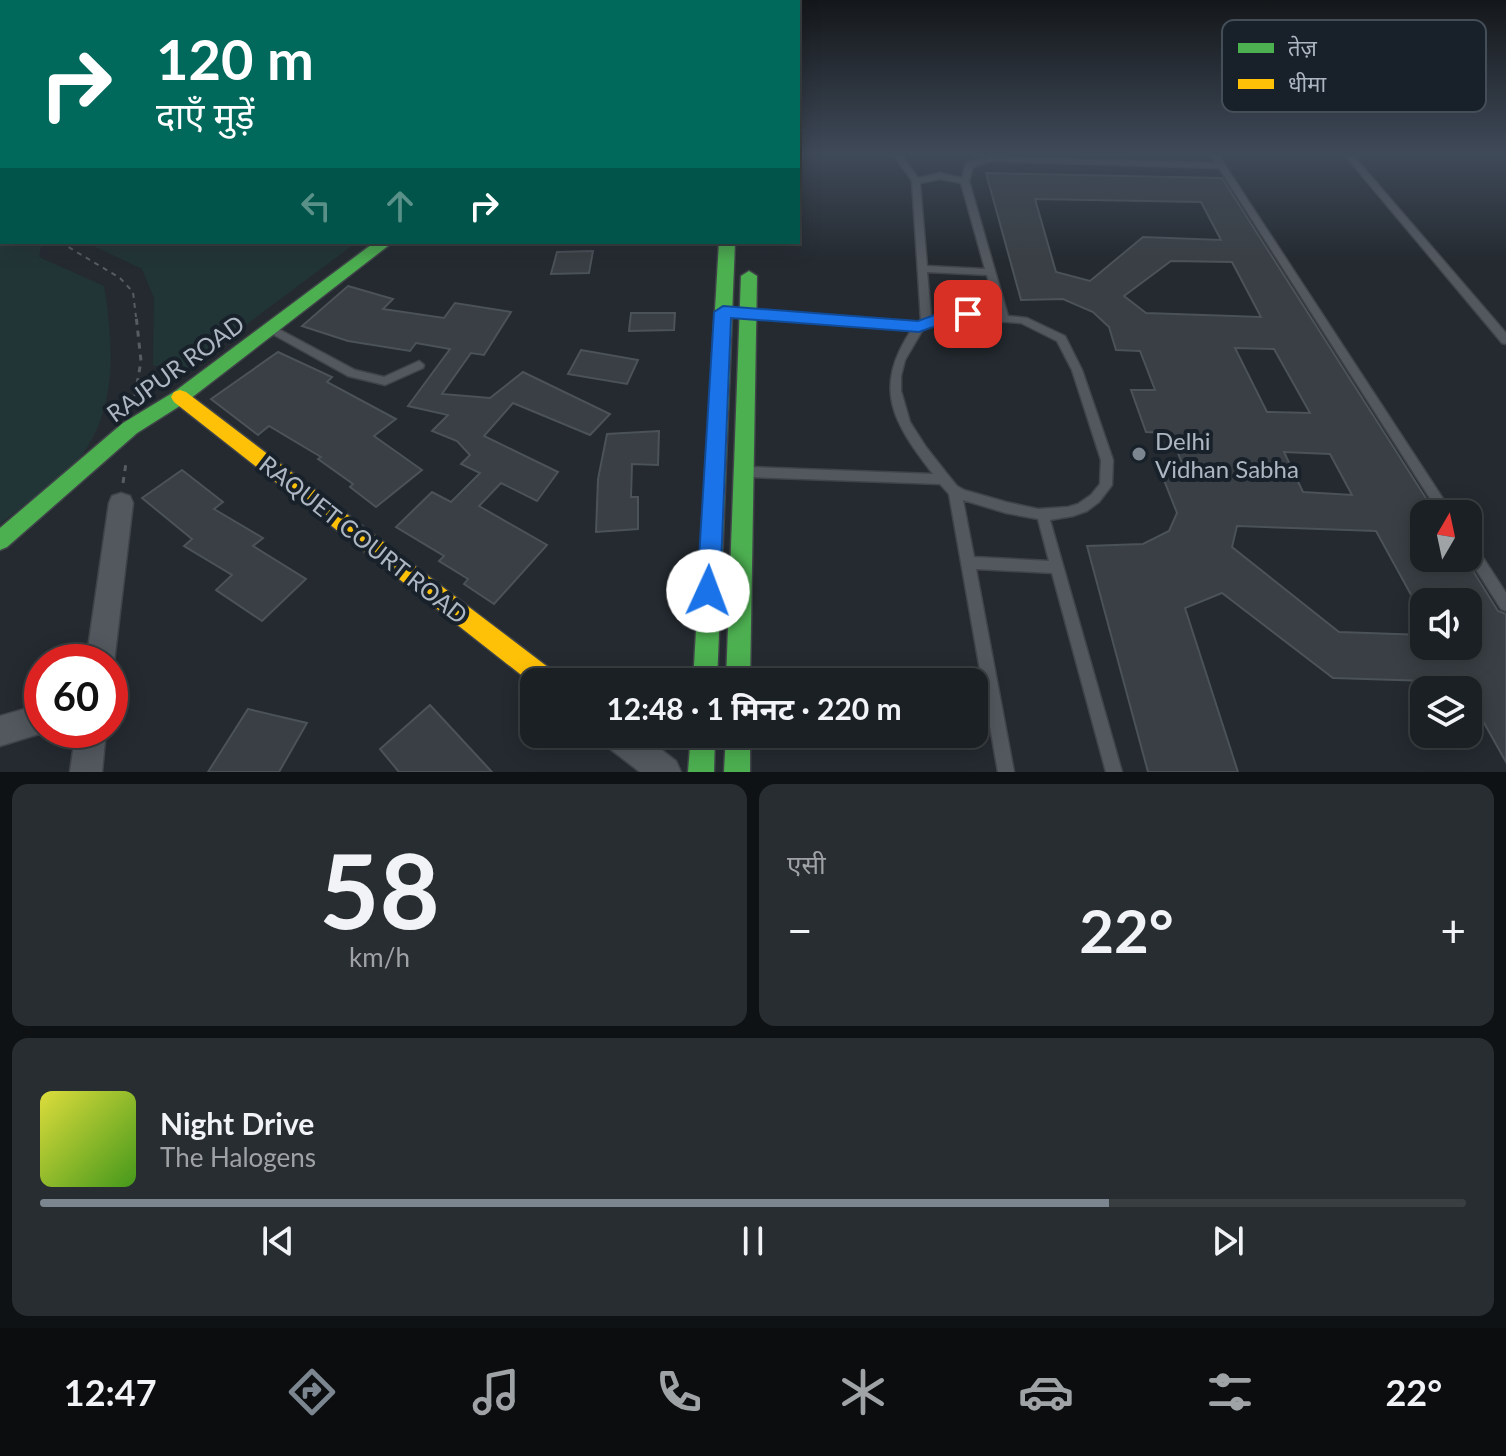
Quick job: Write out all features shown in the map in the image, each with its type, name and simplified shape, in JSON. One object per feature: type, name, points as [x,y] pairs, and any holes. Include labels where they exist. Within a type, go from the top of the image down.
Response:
[{"type":"main road","name":"RAJPUR ROAD","points":[[0,541],[130,428],[180,397],[382,244]]},
{"type":"main road","points":[[706,668],[712,430],[727,244]]},
{"type":"main road","points":[[738,668],[749,257]]},
{"type":"main road","name":"RAQUET COURT ROAD","points":[[180,397],[531,668]]},
{"type":"main road","points":[[701,772],[702,748]]},
{"type":"main road","points":[[737,772],[738,748]]},
{"type":"street","points":[[102,644],[121,503]]},
{"type":"street","points":[[0,731],[24,724]]},
{"type":"street","points":[[86,772],[89,748]]},
{"type":"street","points":[[634,748],[665,772]]},
{"type":"lane","points":[[723,312],[923,324],[951,315],[1003,316],[1043,328],[1061,339],[1077,370],[1107,460],[1106,485],[1099,496],[1086,506],[1062,515],[1043,516],[955,491],[903,424],[894,395],[895,371],[903,351],[923,324],[917,189]]},
{"type":"lane","points":[[967,189],[1003,316]]},
{"type":"lane","points":[[1237,189],[1438,500]]},
{"type":"lane","points":[[1378,189],[1506,340]]},
{"type":"lane","points":[[712,289],[717,244]]},
{"type":"lane","points":[[922,269],[992,272]]},
{"type":"lane","points":[[271,328],[352,373],[385,381],[419,365]]},
{"type":"lane","points":[[713,470],[944,479]]},
{"type":"lane","points":[[955,491],[1006,772]]},
{"type":"lane","points":[[1043,516],[1114,772]]},
{"type":"lane","points":[[969,563],[1057,567]]},
{"type":"lane","points":[[1482,568],[1506,605]]},
{"type":"path","points":[[63,244],[120,278],[133,292],[141,361],[121,503]]},
{"type":"shaded area","points":[[0,244],[42,244],[39,257],[104,286],[111,350],[108,393],[95,433],[84,452],[57,479],[0,524]]},
{"type":"shaded area","points":[[89,244],[354,244],[180,374],[153,365],[154,298],[142,269]]},
{"type":"building","points":[[990,189],[1229,189],[1427,500],[1410,500],[1410,572],[1474,572],[1498,611],[1506,614],[1506,762],[1482,719],[1482,676],[1410,676],[1410,680],[1333,678],[1222,593],[1185,608],[1238,772],[1148,772],[1087,546],[1143,544],[1169,531],[1177,513],[1162,475],[1187,476],[1170,433],[1146,432],[1131,390],[1155,390],[1140,351],[1116,350],[1109,327],[1093,312],[1063,299],[1021,300]],"holes":[[[1035,199],[1201,202],[1221,240],[1143,237],[1090,281],[1056,272]],[[1171,261],[1232,262],[1261,317],[1146,313],[1124,296]],[[1235,348],[1274,349],[1310,413],[1267,412]],[[1284,452],[1330,454],[1352,495],[1303,492]],[[1237,526],[1376,531],[1410,593],[1410,588],[1482,588],[1482,660],[1410,660],[1410,635],[1339,632],[1232,547]]]},
{"type":"building","points":[[593,251],[589,273],[551,274],[557,252]]},
{"type":"building","points":[[348,286],[393,299],[383,309],[444,318],[455,303],[511,312],[484,355],[471,353],[442,394],[490,398],[523,372],[610,414],[590,435],[513,403],[484,436],[558,472],[537,501],[501,483],[479,506],[547,545],[494,604],[464,584],[468,579],[439,561],[444,556],[396,527],[432,492],[451,502],[480,473],[461,464],[470,455],[457,441],[432,431],[448,415],[408,406],[450,349],[416,343],[410,351],[348,341],[302,326]]},
{"type":"building","points":[[631,313],[675,313],[674,330],[629,331]]},
{"type":"building","points":[[581,350],[638,360],[627,384],[568,374]]},
{"type":"building","points":[[278,352],[332,377],[327,382],[396,419],[374,436],[422,470],[376,507],[350,487],[353,484],[318,459],[321,457],[269,426],[258,435],[211,399]]},
{"type":"building","points":[[659,431],[658,465],[632,464],[631,497],[638,497],[638,529],[596,532],[598,479],[607,434]]},
{"type":"building","points":[[182,470],[223,502],[214,509],[263,538],[253,546],[306,579],[262,621],[216,590],[232,575],[184,546],[192,539],[142,498]]},
{"type":"building","points":[[430,705],[492,772],[399,772],[380,749]]},
{"type":"building","points":[[248,709],[307,723],[279,772],[208,772]]},
{"type":"traffic: fast","points":[[0,541],[130,428],[180,397],[382,244]]},
{"type":"traffic: fast","points":[[706,668],[727,244]]},
{"type":"traffic: fast","points":[[738,668],[749,276]]},
{"type":"traffic: fast","points":[[701,772],[702,748]]},
{"type":"traffic: fast","points":[[737,772],[738,748]]},
{"type":"traffic: slow","points":[[180,397],[531,668]]},
{"type":"place","name":"Delhi Vidhan Sabha","points":[[1139,454]]},
{"type":"route","points":[[708,591],[723,312],[919,326],[951,315],[968,314]]}]
